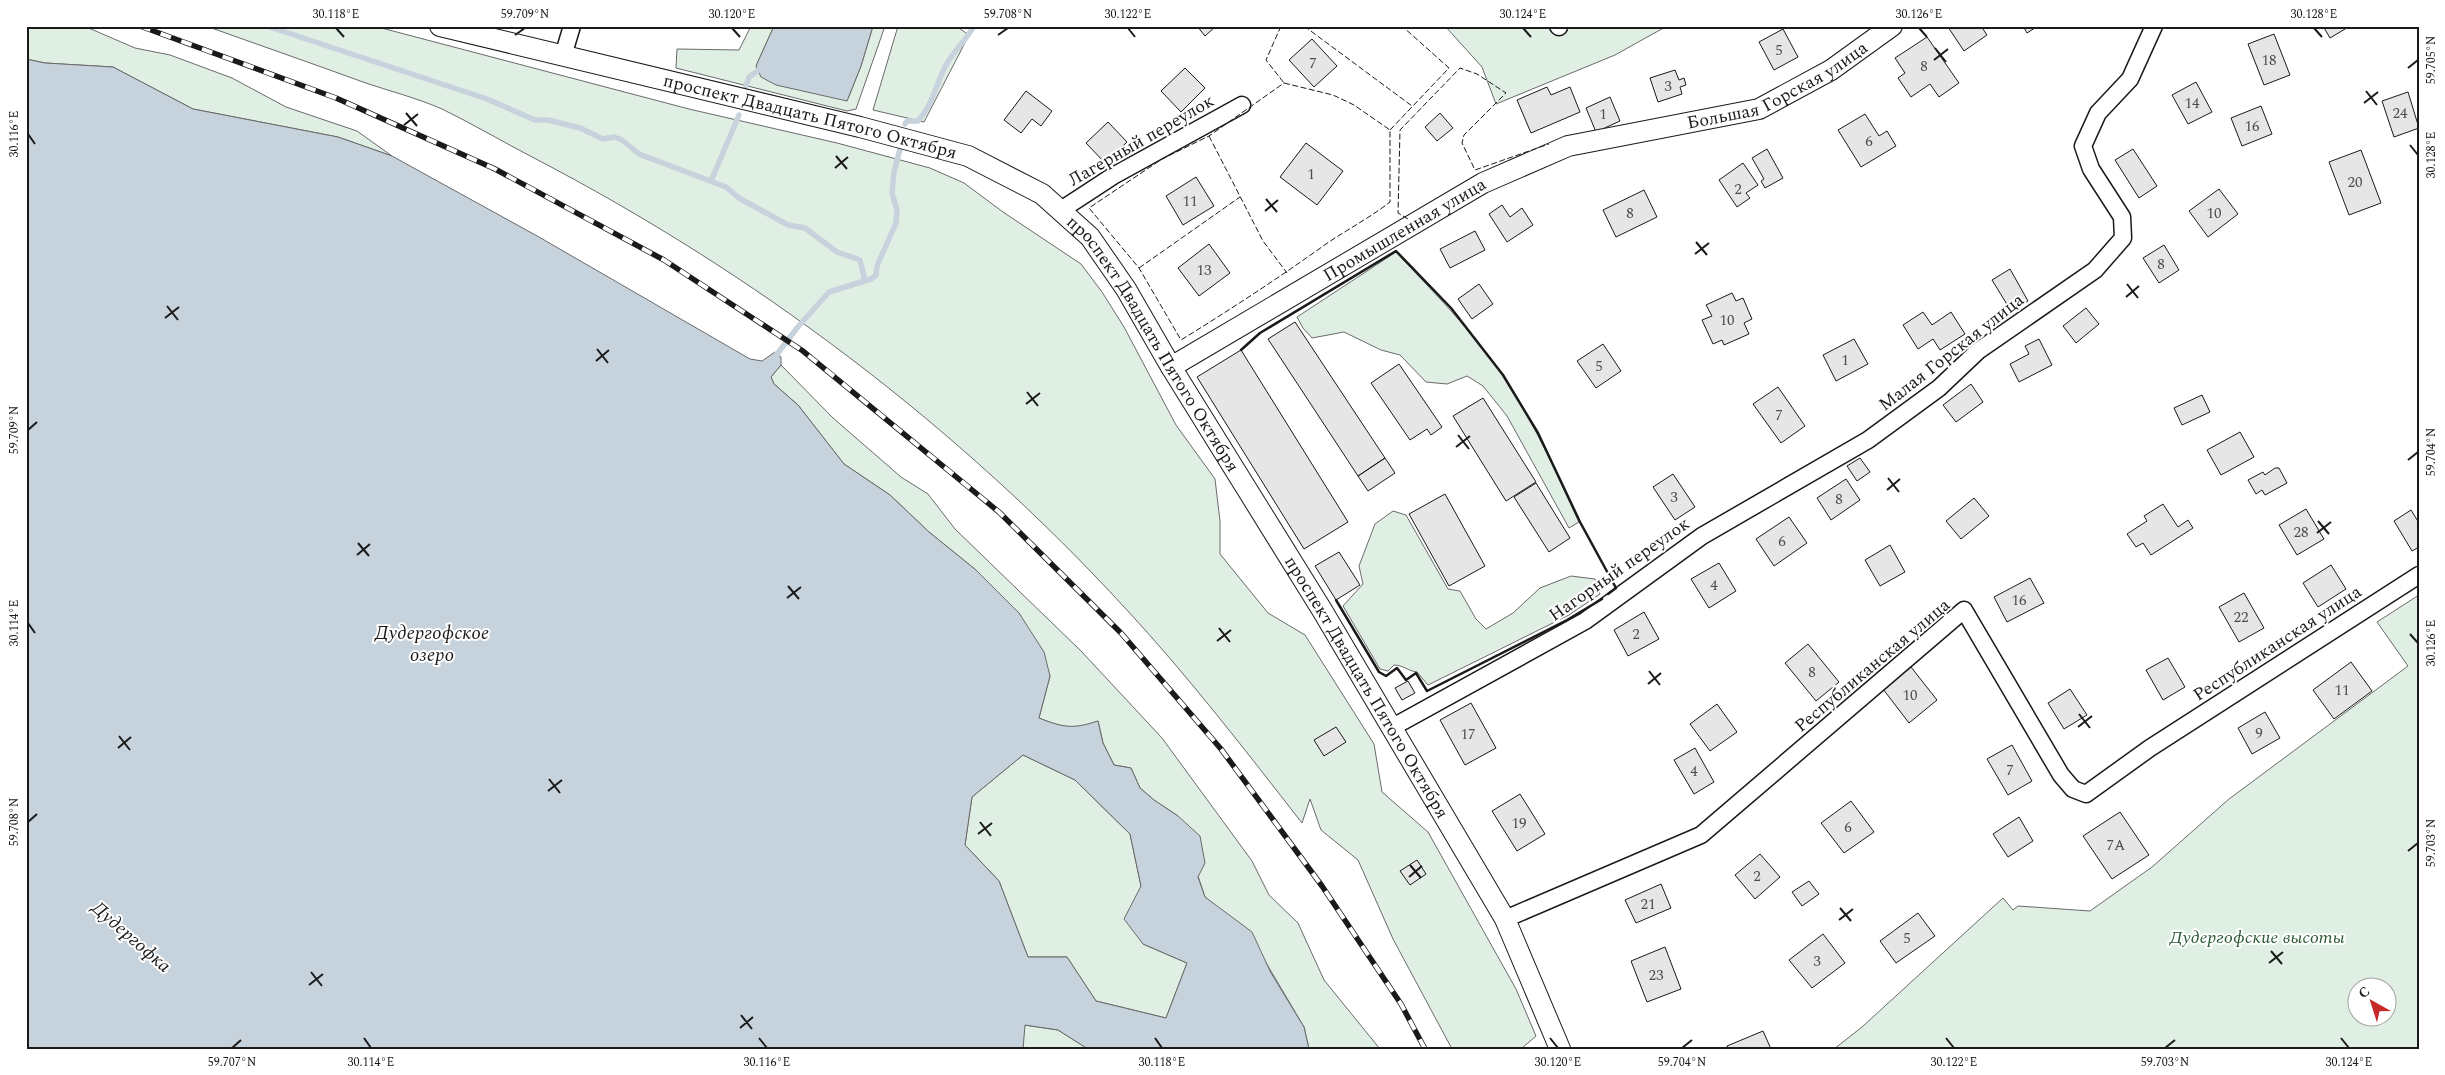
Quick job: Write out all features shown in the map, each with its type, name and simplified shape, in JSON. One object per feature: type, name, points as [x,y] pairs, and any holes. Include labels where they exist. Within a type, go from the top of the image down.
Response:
[{"type":"street","name":"проспект Двадцать Пятого Октября","points":[[440,26],[860,127],[968,156],[1042,194],[1090,237],[1126,289],[1171,366],[1322,610],[1505,919],[1560,1049]]},
{"type":"street","points":[[563,56],[572,26]]},
{"type":"street","name":"Большая Горская улица","points":[[1654,130],[1759,109],[1831,70],[1892,26]]},
{"type":"street","name":"Малая Горская улица","points":[[1868,440],[1939,388],[1978,351],[2095,270],[2123,238],[2122,216],[2091,169],[2083,146],[2098,114],[2130,80],[2154,26]]},
{"type":"street","name":"Лагерный переулок","points":[[1060,210],[1113,176],[1242,105]]},
{"type":"street","name":"Промышленная улица","points":[[1171,366],[1483,183],[1568,146],[1654,130]]},
{"type":"street","name":"Нагорный переулок","points":[[1391,728],[1585,621],[1702,536],[1868,440]]},
{"type":"street","name":"Республиканская улица","points":[[1505,919],[1701,835],[1964,610],[2061,775],[2073,789],[2086,794],[2158,743],[2419,575]]},
{"type":"green space","points":[[26,26],[84,26],[135,48],[170,55],[232,78],[286,107],[357,131],[392,156],[338,137],[193,109],[113,67],[45,63],[26,59]]},
{"type":"green space","points":[[206,26],[374,26],[689,109],[837,143],[930,168],[964,183],[1003,212],[1081,264],[1102,292],[1124,327],[1176,425],[1215,479],[1220,521],[1220,554],[1268,613],[1305,635],[1374,744],[1382,792],[1428,832],[1516,989],[1536,1036],[1521,1049],[1452,1049],[1393,939],[1358,860],[1321,830],[1310,799],[1302,823],[1172,661],[1126,609],[1061,542],[993,477],[923,416],[850,358],[774,303],[696,251],[616,203],[454,115],[423,101],[363,82]]},
{"type":"green space","points":[[751,26],[774,26],[756,66],[847,101],[861,66],[873,26],[885,26],[856,109],[847,111],[676,68],[677,49],[739,50]]},
{"type":"green space","points":[[898,26],[956,26],[969,35],[924,122],[873,110]]},
{"type":"green space","points":[[1445,26],[1667,26],[1615,55],[1496,104],[1482,67]]},
{"type":"green space","points":[[1396,252],[1466,328],[1503,376],[1535,429],[1579,522],[1569,528],[1507,416],[1483,386],[1467,376],[1447,384],[1426,382],[1400,355],[1381,350],[1344,332],[1312,338],[1303,328],[1297,317]]},
{"type":"green space","points":[[781,365],[833,418],[901,477],[928,494],[955,529],[1081,651],[1162,738],[1252,861],[1269,895],[1298,923],[1324,980],[1380,1049],[1309,1049],[1304,1027],[1265,961],[1226,914],[1205,897],[1178,816],[1140,788],[1131,768],[1114,765],[1103,743],[1098,721],[1082,726],[1068,727],[1039,718],[1050,676],[1019,613],[976,570],[929,532],[890,495],[844,464],[798,405],[774,384],[771,377]]},
{"type":"green space","points":[[1393,511],[1406,515],[1448,589],[1460,591],[1476,619],[1486,629],[1513,613],[1540,588],[1571,576],[1595,579],[1600,594],[1569,615],[1428,685],[1417,672],[1400,666],[1394,665],[1388,671],[1380,669],[1343,606],[1363,584],[1359,566],[1375,524]]},
{"type":"green space","name":"Дудергофские высоты","points":[[2419,595],[2419,1049],[1834,1049],[1862,1027],[2003,898],[2013,910],[2018,906],[2090,911],[2152,867],[2229,799],[2408,666],[2377,622]]},
{"type":"green space","points":[[1023,755],[1075,780],[1130,834],[1141,886],[1143,944],[1187,963],[1166,1018],[1096,1001],[1067,957],[1028,957],[999,881],[965,845],[972,797]]},
{"type":"green space","points":[[1024,1025],[1058,1030],[1088,1049],[1023,1049]]},
{"type":"water","points":[[774,26],[873,26],[861,66],[847,101],[776,85],[761,77],[756,66]]},
{"type":"water","name":"Дудергофское озеро","points":[[26,59],[45,63],[113,67],[193,109],[338,137],[392,156],[539,237],[750,359],[762,361],[775,352],[781,357],[781,365],[771,377],[774,384],[798,405],[844,464],[890,495],[929,532],[976,570],[1019,613],[1044,652],[1050,676],[1039,718],[1055,724],[1068,726],[1098,721],[1103,743],[1114,765],[1131,768],[1140,788],[1178,816],[1200,836],[1205,863],[1198,877],[1205,897],[1252,932],[1271,973],[1304,1027],[1309,1049],[1088,1049],[1058,1030],[1025,1025],[1023,1049],[26,1049]],"holes":[[[1023,755],[1075,780],[1130,834],[1141,886],[1124,919],[1143,944],[1187,963],[1166,1018],[1096,1001],[1067,957],[1028,957],[999,881],[965,845],[972,797]]]},
{"type":"building","points":[[1197,26],[1216,26],[1205,36]]},
{"type":"building","points":[[1981,26],[1987,35],[1964,51],[1948,27]]},
{"type":"building","points":[[2023,26],[2038,26],[2027,33]]},
{"type":"building","points":[[2323,26],[2350,26],[2330,38]]},
{"type":"building","points":[[1783,29],[1798,57],[1774,70],[1759,42]]},
{"type":"building","points":[[2274,34],[2290,75],[2264,85],[2248,44]]},
{"type":"building","points":[[1927,37],[1959,83],[1939,97],[1930,84],[1911,97],[1898,78],[1905,73],[1895,58]]},
{"type":"building","points":[[1312,39],[1337,66],[1314,87],[1289,60]]},
{"type":"building","points":[[1185,68],[1205,88],[1181,112],[1161,91]]},
{"type":"building","points":[[1675,70],[1679,80],[1684,78],[1686,85],[1680,87],[1682,94],[1658,102],[1650,78]]},
{"type":"building","points":[[2196,82],[2212,112],[2188,124],[2172,95]]},
{"type":"building","points":[[1547,87],[1551,95],[1570,87],[1580,112],[1531,133],[1517,100]]},
{"type":"building","points":[[1026,91],[1052,111],[1041,126],[1032,119],[1021,133],[1004,120]]},
{"type":"building","points":[[2408,92],[2419,128],[2394,137],[2382,101]]},
{"type":"building","points":[[1610,97],[1620,121],[1596,132],[1586,108]]},
{"type":"building","points":[[2261,106],[2272,134],[2242,146],[2231,118]]},
{"type":"building","points":[[1440,113],[1453,128],[1437,141],[1425,127]]},
{"type":"building","points":[[1865,114],[1879,136],[1887,131],[1896,146],[1861,167],[1838,130]]},
{"type":"building","points":[[1108,122],[1127,142],[1105,163],[1086,143]]},
{"type":"building","points":[[1306,143],[1343,171],[1317,205],[1280,177]]},
{"type":"building","points":[[1767,149],[1783,178],[1765,188],[1761,181],[1764,179],[1752,158]]},
{"type":"building","points":[[2133,149],[2157,186],[2139,198],[2115,160]]},
{"type":"building","points":[[2361,150],[2381,203],[2349,215],[2329,162]]},
{"type":"building","points":[[1743,163],[1758,185],[1746,193],[1750,198],[1737,207],[1719,180]]},
{"type":"building","points":[[1196,177],[1214,206],[1183,225],[1166,196]]},
{"type":"building","points":[[2219,189],[2238,214],[2208,237],[2189,211]]},
{"type":"building","points":[[1644,190],[1657,217],[1616,237],[1603,210]]},
{"type":"building","points":[[1502,205],[1510,217],[1522,208],[1533,225],[1507,242],[1489,214]]},
{"type":"building","points":[[1475,231],[1485,250],[1450,268],[1440,249]]},
{"type":"building","points":[[1209,244],[1230,273],[1199,296],[1178,268]]},
{"type":"building","points":[[2164,245],[2179,270],[2159,283],[2143,258]]},
{"type":"building","points":[[2010,269],[2028,301],[2011,311],[1992,280]]},
{"type":"building","points":[[1479,284],[1493,304],[1472,319],[1458,299]]},
{"type":"building","points":[[1732,293],[1736,301],[1743,298],[1752,319],[1744,323],[1749,334],[1724,345],[1722,340],[1713,344],[1702,320],[1712,316],[1706,305]]},
{"type":"building","points":[[2086,308],[2099,324],[2076,343],[2063,326]]},
{"type":"building","points":[[1923,312],[1932,325],[1951,312],[1965,334],[1940,350],[1933,339],[1918,349],[1903,325]]},
{"type":"building","points":[[1295,322],[1385,458],[1358,476],[1268,339]]},
{"type":"building","points":[[1854,339],[1868,364],[1836,381],[1823,355]]},
{"type":"building","points":[[2039,339],[2052,365],[2019,382],[2010,364],[2029,354],[2025,346]]},
{"type":"building","points":[[1603,344],[1621,371],[1596,388],[1577,361]]},
{"type":"building","points":[[1241,350],[1348,522],[1304,549],[1197,377]]},
{"type":"building","points":[[1399,364],[1442,427],[1431,435],[1427,429],[1410,440],[1371,383]]},
{"type":"building","points":[[1971,384],[1983,402],[1956,422],[1943,405]]},
{"type":"building","points":[[1778,387],[1805,426],[1781,443],[1753,404]]},
{"type":"building","points":[[2202,395],[2210,412],[2182,425],[2174,408]]},
{"type":"building","points":[[1483,398],[1536,482],[1506,501],[1453,416]]},
{"type":"building","points":[[2240,432],[2254,457],[2221,475],[2207,450]]},
{"type":"building","points":[[1385,458],[1395,473],[1368,491],[1358,476]]},
{"type":"building","points":[[1860,458],[1870,472],[1857,481],[1847,466]]},
{"type":"building","points":[[2275,468],[2279,468],[2287,483],[2265,495],[2262,490],[2256,494],[2248,480],[2263,472],[2265,475]]},
{"type":"building","points":[[1673,474],[1695,507],[1675,520],[1653,487]]},
{"type":"building","points":[[1846,479],[1860,500],[1831,520],[1817,498]]},
{"type":"building","points":[[1536,483],[1570,538],[1549,552],[1514,497]]},
{"type":"building","points":[[1445,494],[1485,566],[1449,586],[1409,514]]},
{"type":"building","points":[[1974,498],[1989,516],[1961,539],[1946,521]]},
{"type":"building","points":[[2163,504],[2178,527],[2188,520],[2193,528],[2151,555],[2143,543],[2136,547],[2127,534],[2147,521],[2144,516]]},
{"type":"building","points":[[2306,509],[2324,539],[2297,555],[2279,525]]},
{"type":"building","points":[[2411,510],[2419,523],[2419,547],[2412,551],[2394,521]]},
{"type":"building","points":[[1789,517],[1807,543],[1774,566],[1756,539]]},
{"type":"building","points":[[1890,545],[1905,572],[1880,586],[1865,560]]},
{"type":"building","points":[[1339,552],[1360,585],[1336,600],[1315,566]]},
{"type":"building","points":[[1719,563],[1736,591],[1709,608],[1691,579]]},
{"type":"building","points":[[2331,565],[2346,589],[2318,607],[2303,583]]},
{"type":"building","points":[[2030,578],[2044,603],[2007,622],[1994,597]]},
{"type":"building","points":[[2244,593],[2264,628],[2239,642],[2219,607]]},
{"type":"building","points":[[1644,612],[1659,639],[1628,656],[1614,630]]},
{"type":"building","points":[[1808,644],[1839,682],[1816,701],[1785,663]]},
{"type":"building","points":[[2168,658],[2185,687],[2163,700],[2146,670]]},
{"type":"building","points":[[2351,662],[2372,691],[2334,719],[2313,690]]},
{"type":"building","points":[[1911,667],[1937,700],[1909,723],[1883,689]]},
{"type":"building","points":[[1408,681],[1415,693],[1402,700],[1395,688]]},
{"type":"building","points":[[2070,689],[2087,715],[2064,729],[2048,703]]},
{"type":"building","points":[[1471,703],[1496,748],[1465,765],[1440,720]]},
{"type":"building","points":[[1717,704],[1737,732],[1710,751],[1690,724]]},
{"type":"building","points":[[2265,712],[2280,738],[2252,754],[2238,728]]},
{"type":"building","points":[[1336,727],[1346,742],[1324,756],[1314,740]]},
{"type":"building","points":[[2012,745],[2032,781],[2008,795],[1987,759]]},
{"type":"building","points":[[1695,748],[1714,782],[1694,794],[1674,760]]},
{"type":"building","points":[[1520,794],[1545,834],[1517,851],[1492,811]]},
{"type":"building","points":[[1851,801],[1874,832],[1844,853],[1821,823]]},
{"type":"building","points":[[2120,812],[2149,855],[2112,879],[2083,836]]},
{"type":"building","points":[[2019,817],[2033,841],[2008,857],[1993,834]]},
{"type":"building","points":[[1760,854],[1780,877],[1755,899],[1735,875]]},
{"type":"building","points":[[1417,860],[1426,874],[1410,885],[1400,871]]},
{"type":"building","points":[[1809,881],[1819,894],[1802,906],[1792,892]]},
{"type":"building","points":[[1661,884],[1671,908],[1636,923],[1625,900]]},
{"type":"building","points":[[1918,913],[1935,936],[1896,963],[1880,941]]},
{"type":"building","points":[[1823,934],[1845,963],[1812,988],[1789,960]]},
{"type":"building","points":[[1665,947],[1681,989],[1647,1002],[1631,961]]},
{"type":"building","points":[[1763,1031],[1771,1049],[1728,1049],[1727,1046]]},
{"type":"waterway","points":[[267,26],[487,99],[535,120],[548,120],[580,128],[603,139],[614,137],[622,140],[639,154],[726,187],[739,198],[788,225],[805,228],[837,252],[860,260],[865,281]]},
{"type":"waterway","points":[[905,124],[907,121],[918,121],[923,114],[931,101],[946,65],[974,26]]},
{"type":"waterway","points":[[746,86],[749,77],[762,68]]},
{"type":"waterway","points":[[711,181],[739,115]]},
{"type":"waterway","points":[[774,358],[797,328],[829,292],[871,279],[876,275],[877,266],[896,223],[897,210],[892,193],[894,172],[900,149]]},
{"type":"railway","points":[[140,26],[336,98],[495,169],[664,260],[803,351],[999,512],[1121,633],[1221,749],[1322,886],[1401,1004],[1425,1049]]},
{"type":"fence","points":[[1281,26],[1266,60],[1284,83]]},
{"type":"fence","points":[[1304,26],[1412,106]]},
{"type":"fence","points":[[1390,130],[1449,68],[1402,26]]},
{"type":"fence","points":[[1408,219],[1398,213],[1400,130],[1460,68],[1477,74],[1506,93],[1464,135],[1462,143],[1475,170],[1549,144]]},
{"type":"fence","points":[[1284,83],[1333,95],[1354,105],[1390,130],[1390,202],[1251,296],[1181,340],[1139,268],[1089,208],[1162,159],[1209,136],[1284,83]]},
{"type":"fence","points":[[1209,136],[1263,241],[1287,273]]},
{"type":"fence","points":[[1139,268],[1240,197]]},
{"type":"wall","points":[[1241,350],[1260,333],[1396,251],[1451,308],[1503,375],[1538,433],[1580,522],[1616,588],[1608,594]]},
{"type":"wall","points":[[1336,600],[1379,672],[1386,676],[1397,668],[1406,680],[1416,673],[1427,691],[1567,620],[1602,599]]},
{"type":"water label","name":"Дудергофка","points":[[132,936]]}]
